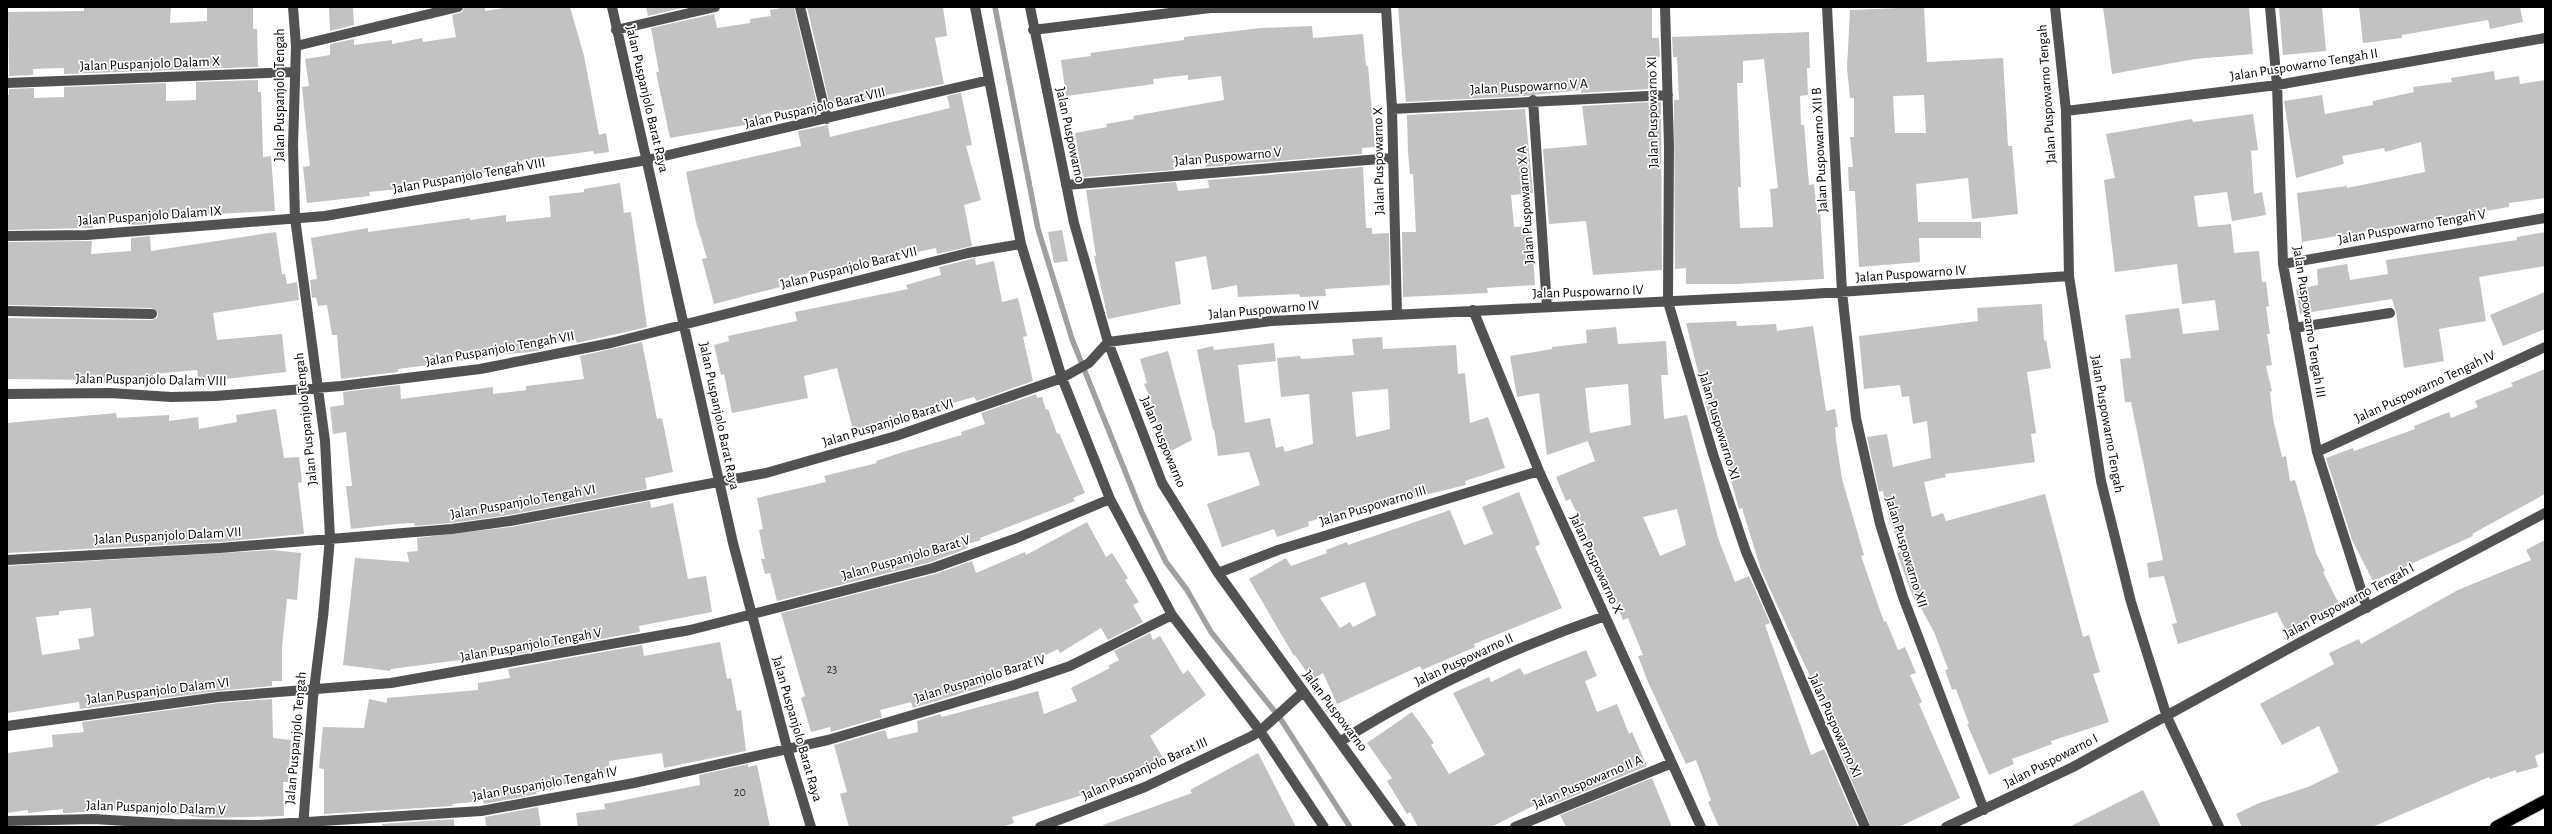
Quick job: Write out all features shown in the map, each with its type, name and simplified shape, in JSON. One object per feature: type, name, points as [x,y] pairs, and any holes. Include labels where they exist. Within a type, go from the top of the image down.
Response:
[{"type":"highway","points":[[2496,827],[2545,801]]},
{"type":"street","name":"Jalan Puspanjolo Tengah","points":[[293,7],[296,46],[295,218],[318,388],[328,476],[330,538],[324,617],[314,689],[303,824]]},
{"type":"street","points":[[296,46],[458,7]]},
{"type":"street","name":"Jalan Puspanjolo Barat Raya","points":[[612,7],[616,30],[685,324],[718,482],[751,616],[811,827]]},
{"type":"street","points":[[616,30],[715,7]]},
{"type":"street","points":[[800,7],[826,119]]},
{"type":"street","points":[[975,7],[1021,244],[1110,499],[1172,615],[1260,732],[1324,827]]},
{"type":"street","name":"Jalan Puspowarno","points":[[1030,7],[1033,30],[1074,223],[1108,342],[1162,483],[1218,573],[1303,692],[1341,741],[1401,827]]},
{"type":"street","points":[[1033,30],[1210,8],[1386,7]]},
{"type":"street","name":"Jalan Puspowarno X","points":[[1386,7],[1392,109],[1397,314]]},
{"type":"street","name":"Jalan Puspowarno XI","points":[[1665,7],[1668,95],[1668,302],[1713,454],[1746,552],[1865,827]]},
{"type":"street","name":"Jalan Puspowarno XII B","points":[[1827,7],[1842,292]]},
{"type":"street","name":"Jalan Puspowarno Tengah","points":[[2055,7],[2066,112],[2069,276],[2101,481],[2131,602],[2167,717],[2219,827]]},
{"type":"street","name":"Jalan Puspowarno Tengah III","points":[[2270,7],[2277,85],[2283,264],[2317,452],[2367,608]]},
{"type":"street","name":"Jalan Puspowarno Tengah II","points":[[2066,112],[2277,85],[2545,38]]},
{"type":"street","name":"Jalan Puspanjolo Dalam X","points":[[7,83],[295,72]]},
{"type":"street","name":"Jalan Puspanjolo Barat VIII","points":[[647,160],[989,80]]},
{"type":"street","name":"Jalan Puspowarno V A","points":[[1392,109],[1533,100],[1668,95]]},
{"type":"street","name":"Jalan Puspowarno X A","points":[[1533,100],[1547,308]]},
{"type":"street","name":"Jalan Puspowarno V","points":[[1066,185],[1392,158]]},
{"type":"street","name":"Jalan Puspanjolo Tengah VIII","points":[[295,218],[333,214],[647,160]]},
{"type":"street","name":"Jalan Puspanjolo Dalam IX","points":[[7,236],[86,236],[295,218]]},
{"type":"street","name":"Jalan Puspowarno Tengah V","points":[[2283,264],[2545,218]]},
{"type":"street","name":"Jalan Puspanjolo Barat VII","points":[[685,324],[968,253],[1021,244]]},
{"type":"street","name":"Jalan Puspowarno IV","points":[[1108,342],[1271,321],[1474,310],[1668,302],[1842,292],[2069,276]]},
{"type":"street","name":"Jalan Puspowarno XII","points":[[1842,292],[1856,418],[1880,524],[1903,597],[1984,810]]},
{"type":"street","name":"Jalan Puspowarno X","points":[[1474,310],[1539,471],[1701,827]]},
{"type":"street","points":[[7,311],[152,314]]},
{"type":"street","points":[[2294,328],[2390,313]]},
{"type":"street","name":"Jalan Puspanjolo Tengah VII","points":[[318,388],[480,369],[611,343],[685,324]]},
{"type":"street","name":"Jalan Puspanjolo Barat VI","points":[[718,482],[806,463],[890,438],[1066,376],[1089,363],[1108,342]]},
{"type":"street","name":"Jalan Puspowarno Tengah IV","points":[[2317,452],[2545,347]]},
{"type":"street","name":"Jalan Puspanjolo Dalam VIII","points":[[7,394],[110,393],[178,397],[318,388]]},
{"type":"street","name":"Jalan Puspowarno III","points":[[1218,573],[1278,550],[1539,471]]},
{"type":"street","name":"Jalan Puspanjolo Tengah VI","points":[[330,538],[398,535],[474,526],[718,482]]},
{"type":"street","name":"Jalan Puspanjolo Barat V","points":[[751,616],[933,568],[1023,535],[1110,499]]},
{"type":"street","name":"Jalan Puspowarno Tengah I","points":[[2167,717],[2299,643],[2545,513]]},
{"type":"street","name":"Jalan Puspanjolo Dalam VII","points":[[7,560],[220,548],[330,538]]},
{"type":"street","name":"Jalan Puspanjolo Barat IV","points":[[788,750],[1014,685],[1070,666],[1172,615]]},
{"type":"street","name":"Jalan Puspanjolo Tengah V","points":[[314,689],[363,686],[442,675],[690,630],[751,616]]},
{"type":"street","name":"Jalan Puspowarno II","points":[[1341,741],[1372,722],[1455,677],[1515,650],[1605,616]]},
{"type":"street","name":"Jalan Puspanjolo Dalam VI","points":[[7,726],[218,697],[314,689]]},
{"type":"street","name":"Jalan Puspanjolo Barat III","points":[[1040,827],[1145,787],[1260,732],[1303,692]]},
{"type":"street","name":"Jalan Puspowarno I","points":[[1946,827],[2073,767],[2167,717]]},
{"type":"street","name":"Jalan Puspanjolo Tengah IV","points":[[303,824],[481,811],[634,783],[788,750]]},
{"type":"street","name":"Jalan Puspowarno II A","points":[[1515,827],[1672,763]]},
{"type":"street","name":"Jalan Puspanjolo Dalam V","points":[[7,821],[94,819],[212,825],[303,824]]},
{"type":"building","points":[[84,7],[171,7],[170,23],[207,21],[207,7],[253,7],[253,29],[257,29],[258,67],[64,74],[64,68],[33,69],[33,75],[9,76],[8,12],[84,11]]},
{"type":"building","points":[[329,7],[353,7],[354,25],[330,31]]},
{"type":"building","points":[[464,7],[485,7],[485,11],[510,7],[570,7],[584,56],[599,135],[606,133],[609,152],[594,154],[593,151],[507,163],[508,169],[398,184],[399,189],[369,192],[370,196],[307,203],[303,167],[310,166],[302,87],[309,86],[305,59],[330,55],[330,44],[354,39],[354,45],[392,40],[392,44],[422,38],[423,42],[456,37],[452,15],[462,12]]},
{"type":"building","points":[[646,7],[686,7],[648,16]]},
{"type":"building","points":[[794,7],[819,113],[791,118],[790,109],[761,115],[762,122],[670,138],[656,72],[659,72],[651,28],[714,14],[717,28],[750,23],[750,19],[771,16],[770,10]]},
{"type":"building","points":[[807,7],[943,7],[947,36],[935,38],[944,84],[830,106]]},
{"type":"building","points":[[1398,7],[1652,7],[1652,38],[1659,38],[1660,57],[1647,56],[1650,89],[1581,93],[1581,90],[1524,96],[1406,102]]},
{"type":"building","points":[[1924,7],[1927,62],[2003,58],[2008,146],[2012,146],[2018,214],[1972,219],[1968,178],[1916,184],[1918,222],[1981,222],[1981,238],[1919,238],[1920,262],[1859,267],[1855,191],[1849,191],[1848,167],[1853,167],[1850,137],[1854,137],[1854,98],[1850,98],[1847,68],[1850,10]],"holes":[[[1924,95],[1926,133],[1895,133],[1893,96]]]},
{"type":"building","points":[[2103,7],[2249,7],[2253,54],[2195,59],[2112,74]]},
{"type":"building","points":[[2279,7],[2322,7],[2326,51],[2283,55]]},
{"type":"building","points":[[2359,7],[2520,7],[2523,22],[2490,29],[2488,20],[2402,35],[2402,38],[2363,43]]},
{"type":"building","points":[[1312,26],[1313,38],[1363,34],[1366,66],[1368,66],[1375,147],[1362,148],[1362,154],[1206,167],[1206,159],[1173,163],[1174,170],[1084,177],[1082,174],[1075,133],[1107,127],[1106,124],[1134,119],[1133,116],[1224,100],[1221,76],[1188,80],[1188,75],[1153,79],[1154,84],[1066,96],[1061,60],[1091,56],[1090,53],[1184,40],[1184,37],[1261,28]]},
{"type":"building","points":[[1809,32],[1810,68],[1807,68],[1808,95],[1800,96],[1801,125],[1804,125],[1809,185],[1814,184],[1817,210],[1820,210],[1824,279],[1736,284],[1686,284],[1686,268],[1675,269],[1674,100],[1679,100],[1677,57],[1673,57],[1672,37]],"holes":[[[1764,59],[1778,188],[1770,189],[1773,227],[1740,228],[1738,187],[1741,187],[1737,83],[1743,83],[1743,61]]]},
{"type":"building","points":[[2494,71],[2495,80],[2519,76],[2520,84],[2545,80],[2545,198],[2509,203],[2509,207],[2302,242],[2297,193],[2347,186],[2347,188],[2425,172],[2421,142],[2385,152],[2384,148],[2342,156],[2344,164],[2296,178],[2284,101],[2322,95],[2325,114],[2373,105],[2373,101],[2414,92],[2413,87],[2452,82],[2451,78]]},
{"type":"building","points":[[258,80],[258,92],[261,92],[263,157],[271,156],[275,211],[149,217],[149,224],[130,225],[130,222],[93,221],[93,228],[7,230],[7,95],[9,95],[9,89],[34,88],[34,98],[64,97],[64,87],[166,83],[166,101],[196,100],[196,82]]},
{"type":"building","points":[[961,93],[972,145],[966,146],[981,200],[964,205],[972,246],[937,254],[936,248],[898,256],[877,263],[876,260],[814,275],[814,272],[778,280],[780,287],[714,304],[702,259],[707,258],[696,222],[686,172],[801,146],[798,131],[828,125],[830,137],[950,108],[947,96]]},
{"type":"building","points":[[1661,102],[1662,270],[1593,275],[1586,221],[1549,224],[1543,149],[1587,145],[1582,106]]},
{"type":"building","points":[[1525,109],[1533,193],[1511,195],[1514,227],[1531,226],[1535,285],[1487,288],[1488,293],[1403,297],[1402,232],[1416,232],[1413,174],[1410,174],[1408,152],[1407,115]]},
{"type":"building","points":[[2253,114],[2258,150],[2251,151],[2254,194],[2262,192],[2266,215],[2232,221],[2227,192],[2194,196],[2198,227],[2231,224],[2234,253],[2259,251],[2262,282],[2266,282],[2269,306],[2266,307],[2270,334],[2267,334],[2272,365],[2266,366],[2272,391],[2270,392],[2273,419],[2282,457],[2286,456],[2290,481],[2295,480],[2316,553],[2325,571],[2323,572],[2339,604],[2286,631],[2277,612],[2178,644],[2172,624],[2177,623],[2164,576],[2149,578],[2147,563],[2163,560],[2131,402],[2125,402],[2120,359],[2131,358],[2125,315],[2179,308],[2183,334],[2219,330],[2215,300],[2182,304],[2177,264],[2115,272],[2104,180],[2115,178],[2106,134],[2192,119],[2193,122]]},
{"type":"building","points":[[1363,167],[1366,228],[1372,228],[1372,234],[1389,233],[1390,285],[1325,289],[1326,296],[1300,297],[1299,294],[1238,297],[1237,285],[1212,290],[1206,256],[1175,262],[1181,304],[1108,319],[1094,256],[1096,256],[1086,190],[1176,182],[1178,191],[1209,188],[1208,180]]},
{"type":"building","points":[[620,183],[624,213],[631,212],[647,327],[577,343],[575,339],[545,342],[546,349],[530,352],[485,356],[486,358],[459,361],[458,357],[428,361],[429,365],[398,369],[398,372],[341,379],[337,335],[332,335],[327,305],[318,306],[316,297],[312,298],[310,280],[317,279],[311,238],[368,228],[368,232],[470,218],[470,220],[506,215],[506,222],[551,217],[549,196],[584,192],[584,189]]},
{"type":"building","points":[[1062,230],[1068,261],[1054,263],[1048,232]]},
{"type":"building","points":[[276,232],[282,274],[285,274],[287,284],[297,282],[299,300],[213,313],[217,340],[282,334],[286,372],[199,382],[197,370],[153,374],[153,383],[128,384],[100,383],[100,380],[7,379],[7,318],[152,320],[157,318],[158,314],[152,308],[7,305],[7,242],[92,241],[91,254],[131,251],[131,238],[150,236],[151,251]]},
{"type":"building","points":[[2545,232],[2545,266],[2479,277],[2486,321],[2439,329],[2444,361],[2404,368],[2396,312],[2392,299],[2300,314],[2296,289],[2318,285],[2317,269],[2347,264],[2350,280],[2388,274],[2386,260],[2517,240],[2517,237]]},
{"type":"building","points":[[975,258],[976,265],[994,261],[1002,302],[1018,298],[1027,336],[1023,337],[1033,381],[977,401],[974,397],[942,406],[943,410],[880,425],[881,428],[854,434],[837,368],[804,376],[808,398],[732,413],[724,374],[721,375],[714,345],[729,341],[728,336],[797,321],[795,312],[908,289],[906,285],[941,275],[939,267]]},
{"type":"building","points":[[2545,292],[2545,329],[2503,346],[2490,315]]},
{"type":"building","points":[[2042,304],[2044,341],[2046,340],[2051,368],[2027,372],[2036,433],[2031,434],[2035,462],[1945,474],[1946,477],[1924,482],[1932,517],[1943,513],[1946,521],[2045,494],[2083,637],[2089,635],[2100,672],[2093,674],[2109,722],[2051,741],[2052,744],[2012,759],[2014,764],[1989,775],[1967,724],[1969,724],[1956,689],[1952,690],[1945,670],[1948,669],[1934,632],[1921,608],[1918,609],[1897,553],[1902,551],[1889,519],[1883,491],[1879,492],[1867,437],[1887,434],[1893,467],[1931,458],[1927,421],[1913,424],[1909,396],[1902,397],[1900,385],[1864,389],[1859,336],[1978,321],[1977,308]]},
{"type":"building","points":[[1736,321],[1737,326],[1776,324],[1777,331],[1813,326],[1826,411],[1835,409],[1838,427],[1835,427],[1836,440],[1842,479],[1864,555],[1861,556],[1884,622],[1886,621],[1898,650],[1905,647],[1916,673],[1910,675],[1922,702],[1919,704],[1960,798],[1899,827],[1871,827],[1836,744],[1840,743],[1832,724],[1761,570],[1742,508],[1739,509],[1714,420],[1710,421],[1686,323]]},
{"type":"building","points":[[1616,327],[1618,344],[1666,341],[1668,375],[1661,375],[1664,419],[1687,415],[1718,538],[1735,582],[1749,576],[1770,623],[1765,625],[1811,755],[1824,749],[1858,827],[1719,827],[1708,802],[1711,800],[1696,760],[1686,764],[1648,682],[1638,656],[1643,655],[1628,618],[1623,620],[1598,557],[1594,559],[1584,537],[1588,535],[1570,499],[1566,501],[1556,477],[1595,461],[1588,441],[1547,455],[1539,393],[1517,397],[1510,356],[1552,349],[1552,347],[1587,343],[1586,330]],"holes":[[[1628,384],[1631,425],[1590,433],[1585,388]],[[1677,509],[1686,545],[1660,556],[1643,517]]]},
{"type":"building","points":[[1382,337],[1383,349],[1456,345],[1458,374],[1465,373],[1470,423],[1488,417],[1505,468],[1465,481],[1466,485],[1349,513],[1348,510],[1308,522],[1309,526],[1277,537],[1274,529],[1222,547],[1207,504],[1260,485],[1249,452],[1218,456],[1214,429],[1213,430],[1197,350],[1213,346],[1214,350],[1274,343],[1276,361],[1238,365],[1245,423],[1270,418],[1276,448],[1283,446],[1285,452],[1313,444],[1309,394],[1281,397],[1277,358],[1300,356],[1301,359],[1354,355],[1352,339]],"holes":[[[1388,389],[1390,429],[1356,437],[1352,392]]]},
{"type":"building","points":[[642,342],[657,419],[662,418],[673,472],[645,478],[647,489],[509,515],[451,523],[415,526],[414,523],[396,524],[351,529],[346,486],[352,486],[346,432],[333,434],[330,407],[344,405],[343,392],[400,385],[401,399],[493,387],[493,394],[526,390],[526,386],[584,379],[580,356]]},
{"type":"building","points":[[1168,351],[1192,440],[1167,453],[1154,427],[1157,426],[1149,409],[1154,407],[1144,384],[1147,383],[1140,359]]},
{"type":"building","points":[[2545,369],[2545,494],[2472,534],[2473,536],[2373,581],[2352,540],[2326,458],[2353,448],[2354,451],[2415,429],[2414,426],[2449,412],[2451,418],[2478,407],[2475,401],[2513,386],[2511,383]]},
{"type":"building","points":[[1036,394],[1037,398],[1042,397],[1046,410],[1048,409],[1057,434],[1059,433],[1085,493],[1073,498],[1075,501],[980,538],[981,540],[967,544],[968,548],[931,562],[777,601],[770,573],[765,574],[761,559],[765,559],[759,530],[763,529],[757,498],[826,482],[824,476],[877,463],[876,461],[903,452],[962,435],[961,432],[985,424],[981,413]]},
{"type":"building","points":[[276,409],[284,458],[299,457],[302,482],[298,483],[304,534],[220,542],[7,553],[7,423],[116,413],[117,418],[169,415],[169,421],[198,417],[199,429],[237,422],[236,415]]},
{"type":"building","points":[[1519,492],[1540,544],[1535,547],[1562,608],[1474,644],[1475,647],[1422,670],[1420,666],[1337,704],[1323,673],[1312,680],[1295,655],[1294,656],[1249,579],[1286,558],[1291,566],[1327,553],[1326,550],[1347,542],[1348,545],[1450,510],[1464,545],[1493,534],[1482,507]],"holes":[[[1365,582],[1376,615],[1353,627],[1350,622],[1340,628],[1320,598]]]},
{"type":"building","points":[[650,501],[651,508],[673,503],[688,579],[706,576],[712,612],[639,626],[640,632],[506,656],[506,654],[391,669],[390,671],[343,665],[355,558],[409,562],[407,552],[418,551],[417,538],[511,527]]},
{"type":"building","points":[[1087,522],[1106,557],[1112,553],[1128,578],[1125,580],[1139,602],[1133,605],[1143,622],[1108,640],[1101,628],[1060,653],[1058,649],[1030,663],[1028,660],[1000,672],[1001,678],[979,688],[913,708],[911,702],[880,710],[882,717],[831,732],[830,727],[811,732],[801,698],[805,696],[781,613],[935,574],[972,561],[976,573],[1025,552],[1026,555]]},
{"type":"building","points":[[2545,540],[2545,752],[2535,756],[2538,767],[2516,773],[2516,770],[2490,779],[2489,777],[2372,827],[2242,827],[2236,814],[2259,803],[2308,787],[2339,772],[2319,726],[2282,745],[2260,704],[2334,664],[2329,653],[2359,639],[2361,644],[2458,590],[2531,560],[2526,550]]},
{"type":"building","points":[[272,550],[301,553],[297,600],[287,599],[282,647],[282,681],[272,681],[272,686],[217,691],[80,709],[79,702],[7,713],[7,566]],"holes":[[[91,608],[94,636],[78,639],[80,649],[42,655],[36,617],[59,615],[59,611]]]},
{"type":"building","points":[[1150,633],[1153,640],[1160,636],[1183,674],[1188,670],[1206,695],[1150,736],[1165,761],[1141,776],[1106,790],[1105,788],[1012,817],[1014,823],[1002,827],[849,827],[840,794],[847,792],[834,745],[885,730],[888,739],[918,732],[917,721],[940,714],[942,717],[1038,691],[1044,714],[1077,701],[1071,688],[1110,668],[1108,666],[1119,660],[1114,651]]},
{"type":"building","points":[[720,642],[727,679],[731,678],[737,711],[741,710],[746,751],[664,768],[662,753],[609,761],[610,774],[580,778],[580,782],[554,786],[555,789],[536,792],[537,794],[484,804],[483,801],[452,804],[453,806],[324,814],[324,769],[319,768],[323,727],[364,728],[369,699],[387,703],[387,698],[478,690],[478,683],[510,678],[508,669],[642,645],[644,656]]},
{"type":"building","points":[[1586,650],[1597,676],[1585,681],[1597,712],[1617,704],[1629,734],[1632,732],[1647,766],[1555,804],[1551,797],[1491,827],[1418,827],[1410,812],[1407,814],[1387,781],[1392,778],[1367,743],[1412,712],[1434,743],[1431,745],[1449,774],[1485,755],[1453,693],[1489,677],[1491,682],[1520,668],[1524,675]]},
{"type":"building","points":[[272,699],[273,738],[291,740],[288,782],[283,782],[284,816],[209,818],[189,816],[189,814],[157,815],[157,810],[136,811],[136,808],[69,813],[63,813],[63,809],[28,813],[28,810],[7,813],[7,753],[53,747],[52,735],[84,732],[82,722],[219,703]]},
{"type":"building","points":[[1258,753],[1296,827],[1103,827],[1103,825],[1192,793],[1190,790]]},
{"type":"building","points":[[748,764],[748,767],[757,765],[770,827],[578,827],[576,813],[605,809],[604,804],[700,785],[699,775]]},
{"type":"building","points":[[1652,778],[1672,827],[1566,827],[1560,815]]},
{"type":"building","points":[[2143,790],[2161,827],[2069,827]]},
{"type":"building","points":[[538,807],[541,827],[486,827],[485,817]]},
{"type":"building","points":[[454,819],[454,827],[382,827],[382,824]]},
{"type":"waterway","points":[[995,7],[1038,229],[1072,339],[1141,511],[1166,562],[1187,590],[1211,632],[1280,718],[1350,827]]}]
